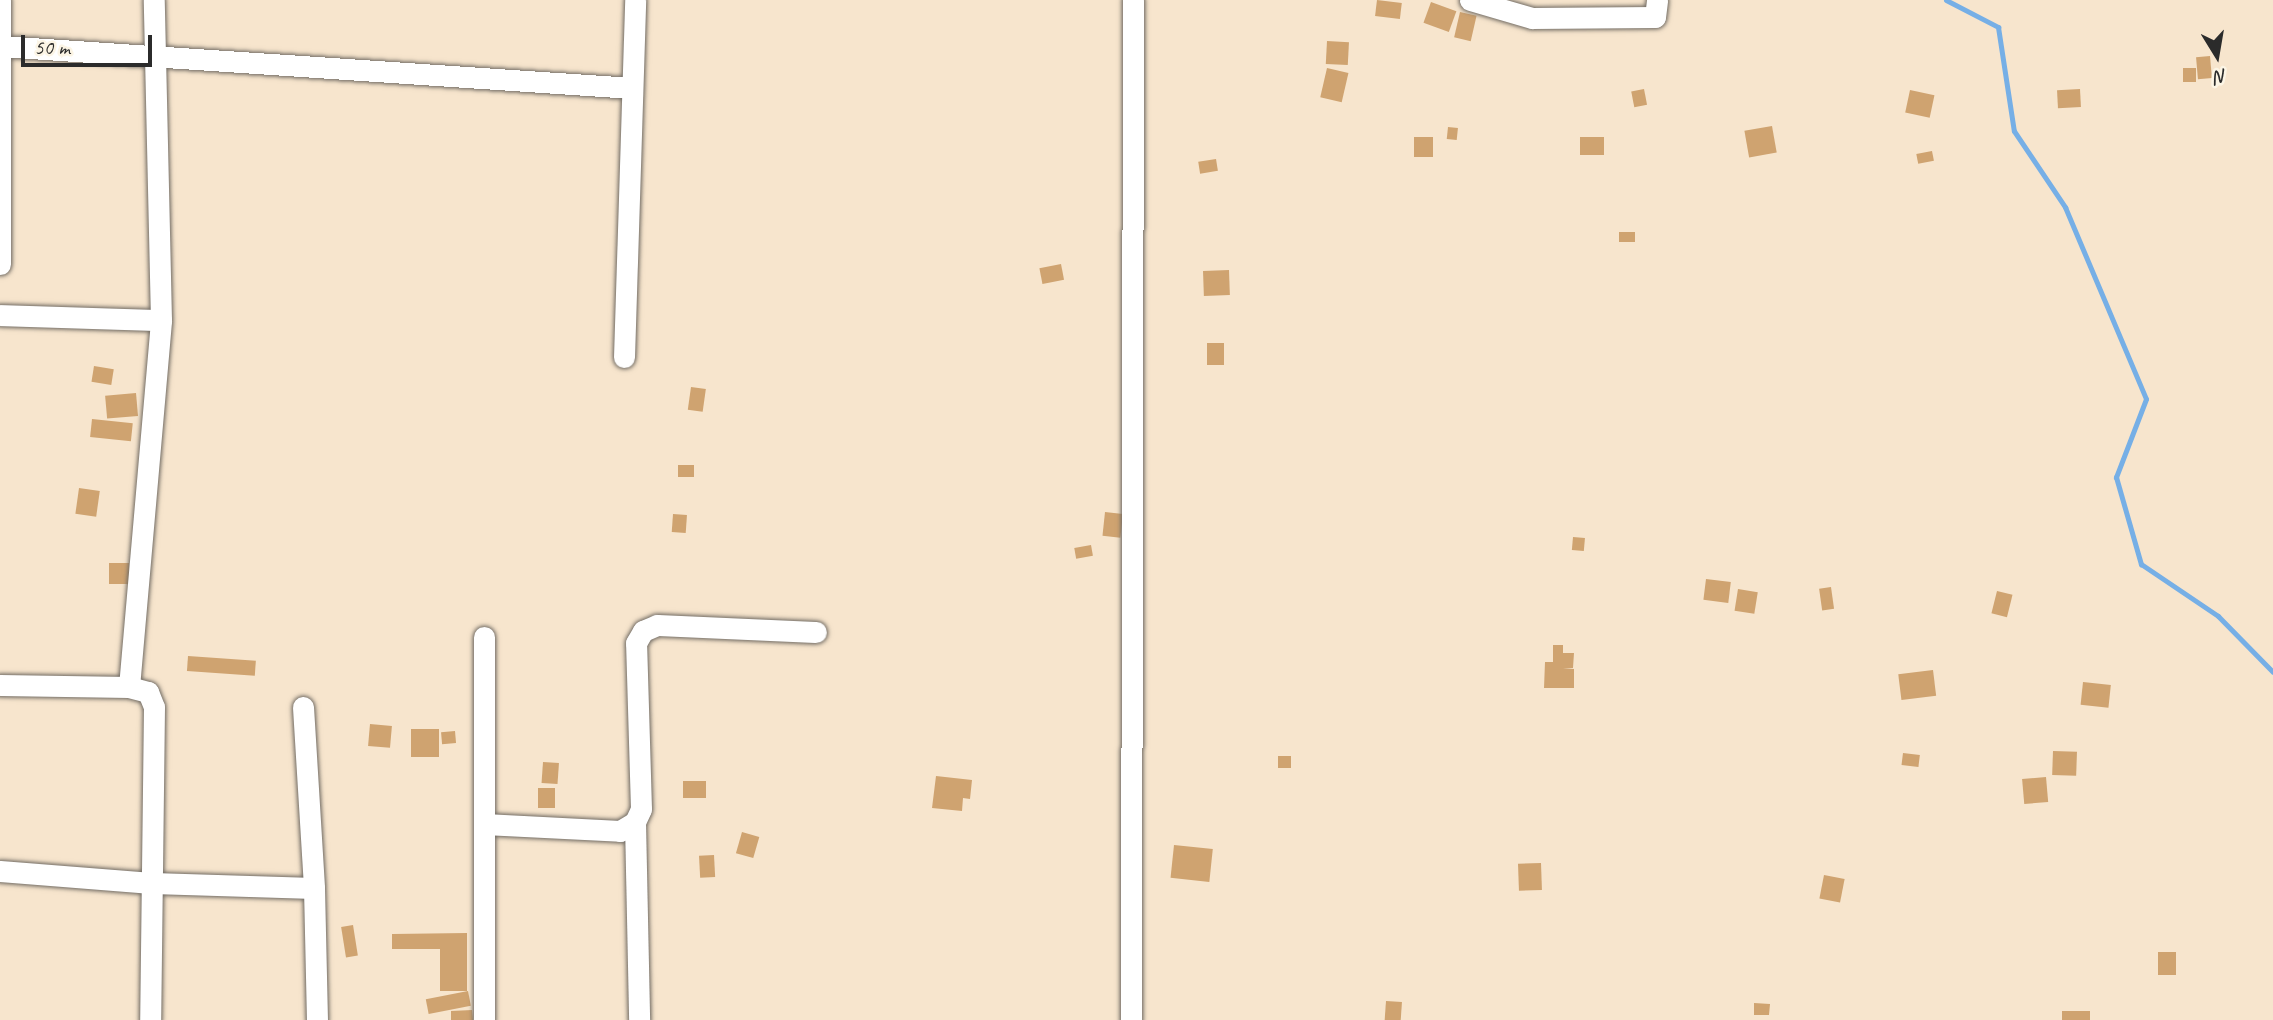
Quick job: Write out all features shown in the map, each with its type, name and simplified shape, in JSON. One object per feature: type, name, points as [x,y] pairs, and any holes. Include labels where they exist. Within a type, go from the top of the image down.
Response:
[{"type":"street","points":[[0,0],[0,264]]},
{"type":"street","points":[[129,687],[161,320],[154,0]]},
{"type":"street","points":[[624,357],[635,0]]},
{"type":"street","points":[[1130,1020],[1133,0]]},
{"type":"street","points":[[1470,0],[1532,18],[1655,17],[1657,0]]},
{"type":"street","points":[[0,46],[632,88]]},
{"type":"street","points":[[0,316],[161,320]]},
{"type":"street","points":[[639,1020],[635,822],[641,809],[636,643],[643,631],[657,625],[816,632]]},
{"type":"street","points":[[484,637],[484,1020]]},
{"type":"street","points":[[0,685],[129,687],[148,692],[153,707],[150,1020]]},
{"type":"street","points":[[303,707],[314,888],[317,1020]]},
{"type":"street","points":[[484,824],[620,831],[635,822]]},
{"type":"street","points":[[0,871],[152,883],[314,888]]},
{"type":"building","points":[[1377,0],[1402,3],[1400,19],[1375,16]]},
{"type":"building","points":[[1431,2],[1456,11],[1449,32],[1423,23]]},
{"type":"building","points":[[1460,12],[1477,16],[1471,41],[1454,37]]},
{"type":"building","points":[[1327,41],[1349,42],[1348,65],[1326,64]]},
{"type":"building","points":[[2210,56],[2212,78],[2198,79],[2196,57]]},
{"type":"building","points":[[1327,68],[1348,73],[1342,102],[1320,97]]},
{"type":"building","points":[[2183,68],[2196,68],[2196,82],[2183,82]]},
{"type":"building","points":[[1644,89],[1647,105],[1634,107],[1631,91]]},
{"type":"building","points":[[2080,89],[2081,107],[2058,108],[2057,90]]},
{"type":"building","points":[[1910,90],[1934,95],[1930,118],[1905,112]]},
{"type":"building","points":[[1772,126],[1777,153],[1749,157],[1744,131]]},
{"type":"building","points":[[1448,127],[1458,128],[1457,140],[1447,139]]},
{"type":"building","points":[[1414,137],[1433,137],[1433,157],[1414,157]]},
{"type":"building","points":[[1580,137],[1604,137],[1604,155],[1580,155]]},
{"type":"building","points":[[1932,151],[1934,161],[1918,164],[1916,154]]},
{"type":"building","points":[[1216,159],[1218,171],[1200,174],[1198,162]]},
{"type":"building","points":[[1619,232],[1635,232],[1635,242],[1619,242]]},
{"type":"building","points":[[1061,264],[1064,280],[1042,284],[1039,268]]},
{"type":"building","points":[[1229,270],[1230,295],[1204,296],[1203,271]]},
{"type":"building","points":[[1207,343],[1224,343],[1224,365],[1207,365]]},
{"type":"building","points":[[94,366],[114,369],[111,385],[91,382]]},
{"type":"building","points":[[691,387],[706,389],[703,412],[688,410]]},
{"type":"building","points":[[136,393],[138,416],[107,419],[105,396]]},
{"type":"building","points":[[92,419],[133,423],[131,441],[90,437]]},
{"type":"building","points":[[678,465],[694,465],[694,477],[678,477]]},
{"type":"building","points":[[79,488],[100,491],[96,517],[75,514]]},
{"type":"building","points":[[1105,512],[1123,514],[1120,538],[1102,536]]},
{"type":"building","points":[[673,514],[687,515],[686,533],[672,532]]},
{"type":"building","points":[[1573,537],[1585,538],[1584,551],[1572,550]]},
{"type":"building","points":[[1091,545],[1093,556],[1076,559],[1074,548]]},
{"type":"building","points":[[109,563],[129,563],[129,584],[109,584]]},
{"type":"building","points":[[1706,579],[1731,582],[1728,603],[1703,600]]},
{"type":"building","points":[[1831,587],[1834,609],[1822,610],[1819,589]]},
{"type":"building","points":[[1738,589],[1758,592],[1754,614],[1735,611]]},
{"type":"building","points":[[1997,591],[2013,595],[2007,617],[1991,613]]},
{"type":"building","points":[[1553,645],[1563,645],[1563,653],[1574,653],[1573,668],[1563,668],[1574,669],[1574,688],[1544,688],[1545,662],[1553,662]]},
{"type":"building","points":[[188,656],[256,661],[255,676],[187,671]]},
{"type":"building","points":[[1933,670],[1936,696],[1901,700],[1898,674]]},
{"type":"building","points":[[2083,682],[2111,685],[2108,708],[2081,705]]},
{"type":"building","points":[[370,724],[392,726],[390,748],[368,746]]},
{"type":"building","points":[[411,729],[439,729],[439,757],[411,757]]},
{"type":"building","points":[[455,731],[456,743],[442,744],[441,732]]},
{"type":"building","points":[[2053,751],[2077,752],[2076,776],[2052,775]]},
{"type":"building","points":[[1903,753],[1920,755],[1918,767],[1902,765]]},
{"type":"building","points":[[1278,756],[1291,756],[1291,768],[1278,768]]},
{"type":"building","points":[[543,762],[559,763],[557,784],[542,783]]},
{"type":"building","points":[[936,776],[972,780],[970,799],[963,798],[962,811],[932,808]]},
{"type":"building","points":[[2046,777],[2048,802],[2024,804],[2022,779]]},
{"type":"building","points":[[683,781],[706,781],[706,798],[683,798]]},
{"type":"building","points":[[538,788],[555,788],[555,808],[538,808]]},
{"type":"building","points":[[742,832],[759,837],[753,858],[736,853]]},
{"type":"building","points":[[1174,845],[1213,849],[1209,882],[1171,878]]},
{"type":"building","points":[[714,855],[715,877],[700,878],[699,856]]},
{"type":"building","points":[[1541,863],[1542,890],[1519,891],[1518,864]]},
{"type":"building","points":[[1824,875],[1845,879],[1840,903],[1819,899]]},
{"type":"building","points":[[353,925],[358,956],[346,957],[341,927]]},
{"type":"building","points":[[467,933],[467,991],[440,991],[440,949],[392,949],[392,934]]},
{"type":"building","points":[[2158,952],[2176,952],[2176,975],[2158,975]]},
{"type":"building","points":[[468,991],[471,1006],[429,1014],[426,999]]},
{"type":"building","points":[[1386,1001],[1402,1002],[1401,1020],[1385,1020]]},
{"type":"building","points":[[1754,1003],[1770,1004],[1769,1015],[1754,1015]]},
{"type":"building","points":[[472,1010],[473,1020],[451,1020],[451,1011]]},
{"type":"building","points":[[2062,1011],[2090,1011],[2090,1020],[2062,1020]]},
{"type":"waterway","points":[[1946,0],[1998,27],[2014,131],[2065,207],[2146,399],[2116,477],[2141,564],[2218,616],[2273,672]]}]
